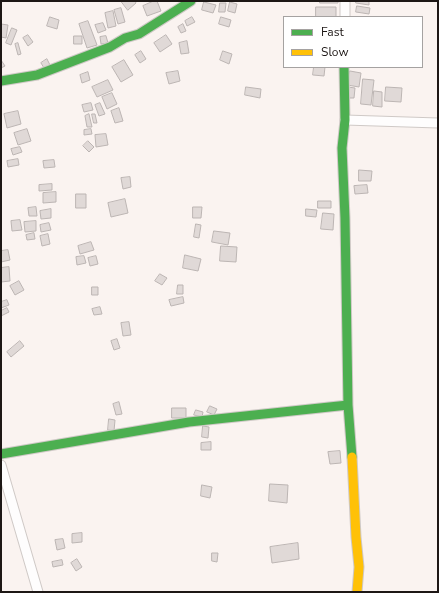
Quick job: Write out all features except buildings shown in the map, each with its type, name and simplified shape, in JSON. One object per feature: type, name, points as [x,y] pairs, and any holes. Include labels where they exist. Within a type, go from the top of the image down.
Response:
[{"type":"street","points":[[1,82],[37,75],[110,47],[125,38],[139,34],[191,1]]},
{"type":"street","points":[[345,1],[345,16]]},
{"type":"street","points":[[344,68],[345,120],[342,148],[345,218],[348,405],[359,567],[357,592]]},
{"type":"street","points":[[345,120],[438,123]]},
{"type":"street","points":[[1,454],[204,420],[247,414],[348,405]]},
{"type":"street","points":[[1,465],[38,592]]},
{"type":"traffic: fast","points":[[1,81],[37,75],[110,47],[125,38],[139,34],[191,1]]},
{"type":"traffic: fast","points":[[344,68],[345,120],[342,148],[345,218],[348,405],[352,457]]},
{"type":"traffic: fast","points":[[1,454],[189,422],[348,405]]},
{"type":"traffic: slow","points":[[352,457],[359,567],[357,592]]}]
